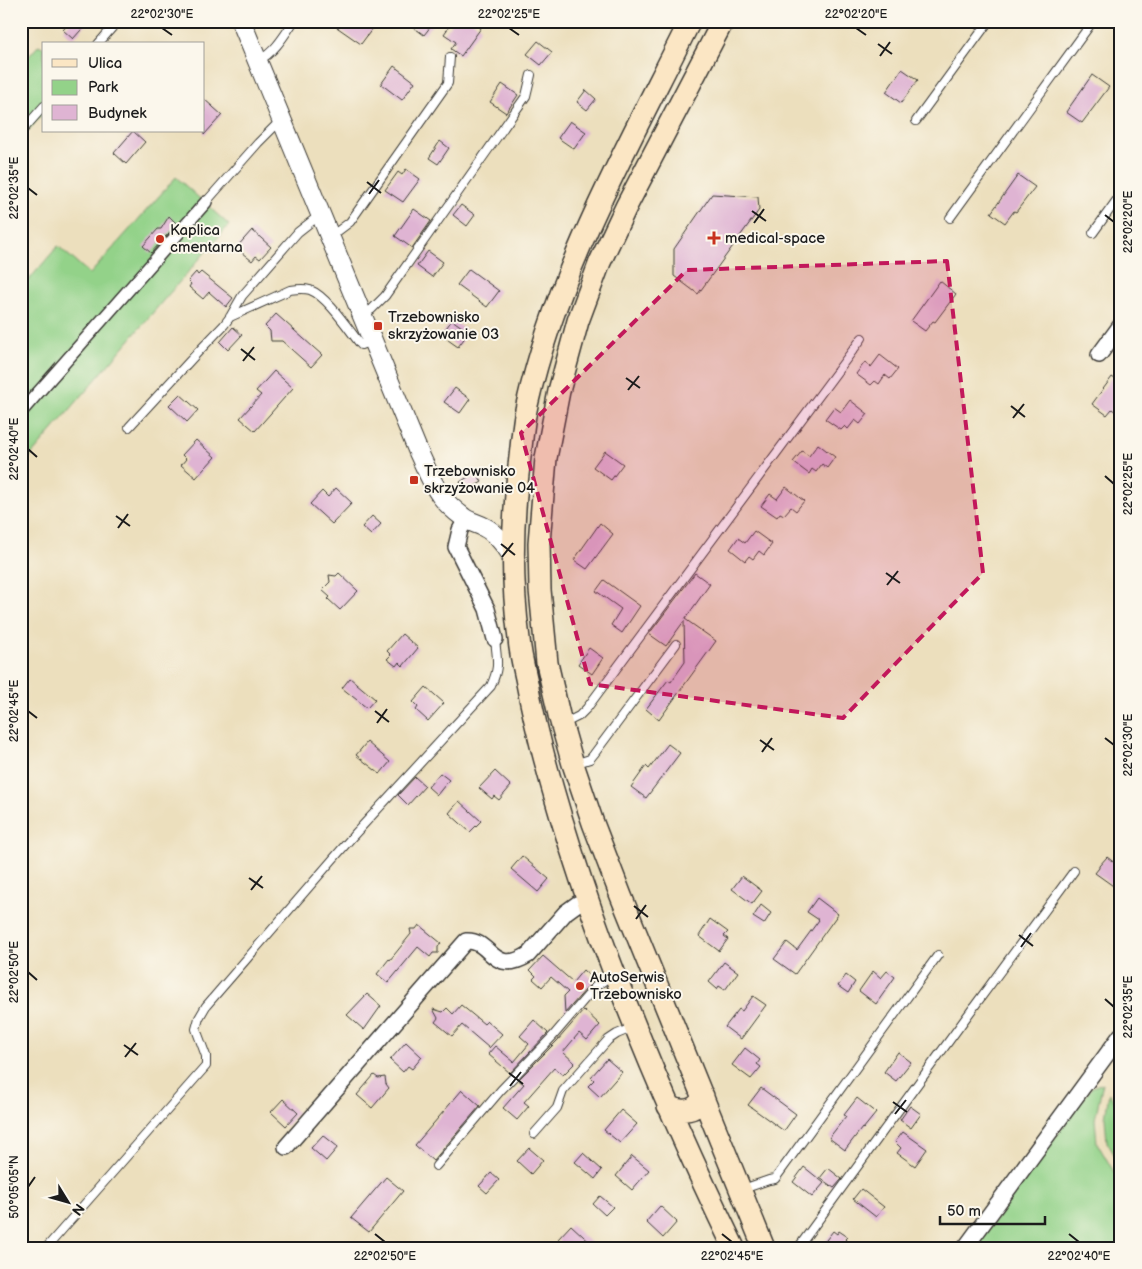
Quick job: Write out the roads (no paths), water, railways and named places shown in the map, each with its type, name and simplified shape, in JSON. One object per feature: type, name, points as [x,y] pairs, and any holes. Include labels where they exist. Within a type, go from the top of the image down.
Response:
[{"type":"main road","points":[[690,21],[570,268],[538,359],[526,409],[516,484],[513,557],[514,590],[519,641],[530,702],[543,756],[564,829],[600,937],[678,1130],[734,1248]]},
{"type":"main road","points":[[723,21],[627,205],[600,262],[578,320],[558,391],[546,458],[539,543],[540,590],[547,663],[572,764],[593,823],[764,1248]]},
{"type":"main road","points":[[588,901],[594,895],[603,891],[622,896]]},
{"type":"main road","points":[[668,1106],[677,1110],[691,1109],[699,1104],[703,1096]]},
{"type":"street","points":[[241,21],[434,486],[449,506],[466,519],[484,527],[500,540],[513,557]]},
{"type":"street","points":[[21,412],[206,202]]},
{"type":"street","points":[[1099,355],[1121,325]]},
{"type":"street","points":[[466,519],[460,530],[456,547],[487,609],[495,640]]},
{"type":"street","points":[[484,527],[496,524],[523,525],[533,532],[539,543]]},
{"type":"street","points":[[286,1147],[466,941],[479,944],[492,956],[504,962],[520,960],[528,955],[566,912],[574,906],[588,901]]},
{"type":"street","points":[[965,1248],[1121,1035]]},
{"type":"lane","points":[[100,42],[118,21]]},
{"type":"lane","points":[[258,61],[267,56],[276,47],[294,21]]},
{"type":"lane","points":[[916,121],[989,21]]},
{"type":"lane","points":[[950,218],[1093,21]]},
{"type":"lane","points":[[329,235],[350,222],[448,83],[450,57]]},
{"type":"lane","points":[[361,313],[371,310],[384,296],[526,96],[531,75]]},
{"type":"lane","points":[[21,132],[42,108]]},
{"type":"lane","points":[[206,202],[282,119]]},
{"type":"lane","points":[[1093,233],[1121,194]]},
{"type":"lane","points":[[129,427],[230,317],[242,296],[292,239],[321,214]]},
{"type":"lane","points":[[230,317],[290,290],[300,288],[319,294],[331,306],[360,345],[373,340]]},
{"type":"lane","points":[[562,724],[579,716],[586,708],[862,338]]},
{"type":"lane","points":[[46,1248],[206,1066],[206,1056],[196,1029],[198,1018],[206,1006],[353,836],[491,686],[498,667],[495,640]]},
{"type":"lane","points":[[572,764],[590,759],[676,644]]},
{"type":"lane","points":[[798,1248],[1074,871]]},
{"type":"lane","points":[[740,1190],[768,1180],[775,1180],[938,955]]},
{"type":"lane","points":[[436,1166],[501,1090],[553,1036],[595,987],[602,982],[616,977]]},
{"type":"lane","points":[[534,1134],[557,1108],[563,1091],[608,1040],[617,1034],[636,1027]]},
{"type":"place","name":"medical-space","points":[[714,238]]},
{"type":"place","name":"Kaplica cmentarna","points":[[160,239]]},
{"type":"place","name":"Trzebownisko skrzyżowanie 03","points":[[378,326]]},
{"type":"place","name":"Trzebownisko skrzyżowanie 04","points":[[414,480]]},
{"type":"place","name":"AutoSerwis Trzebownisko","points":[[580,986]]}]
